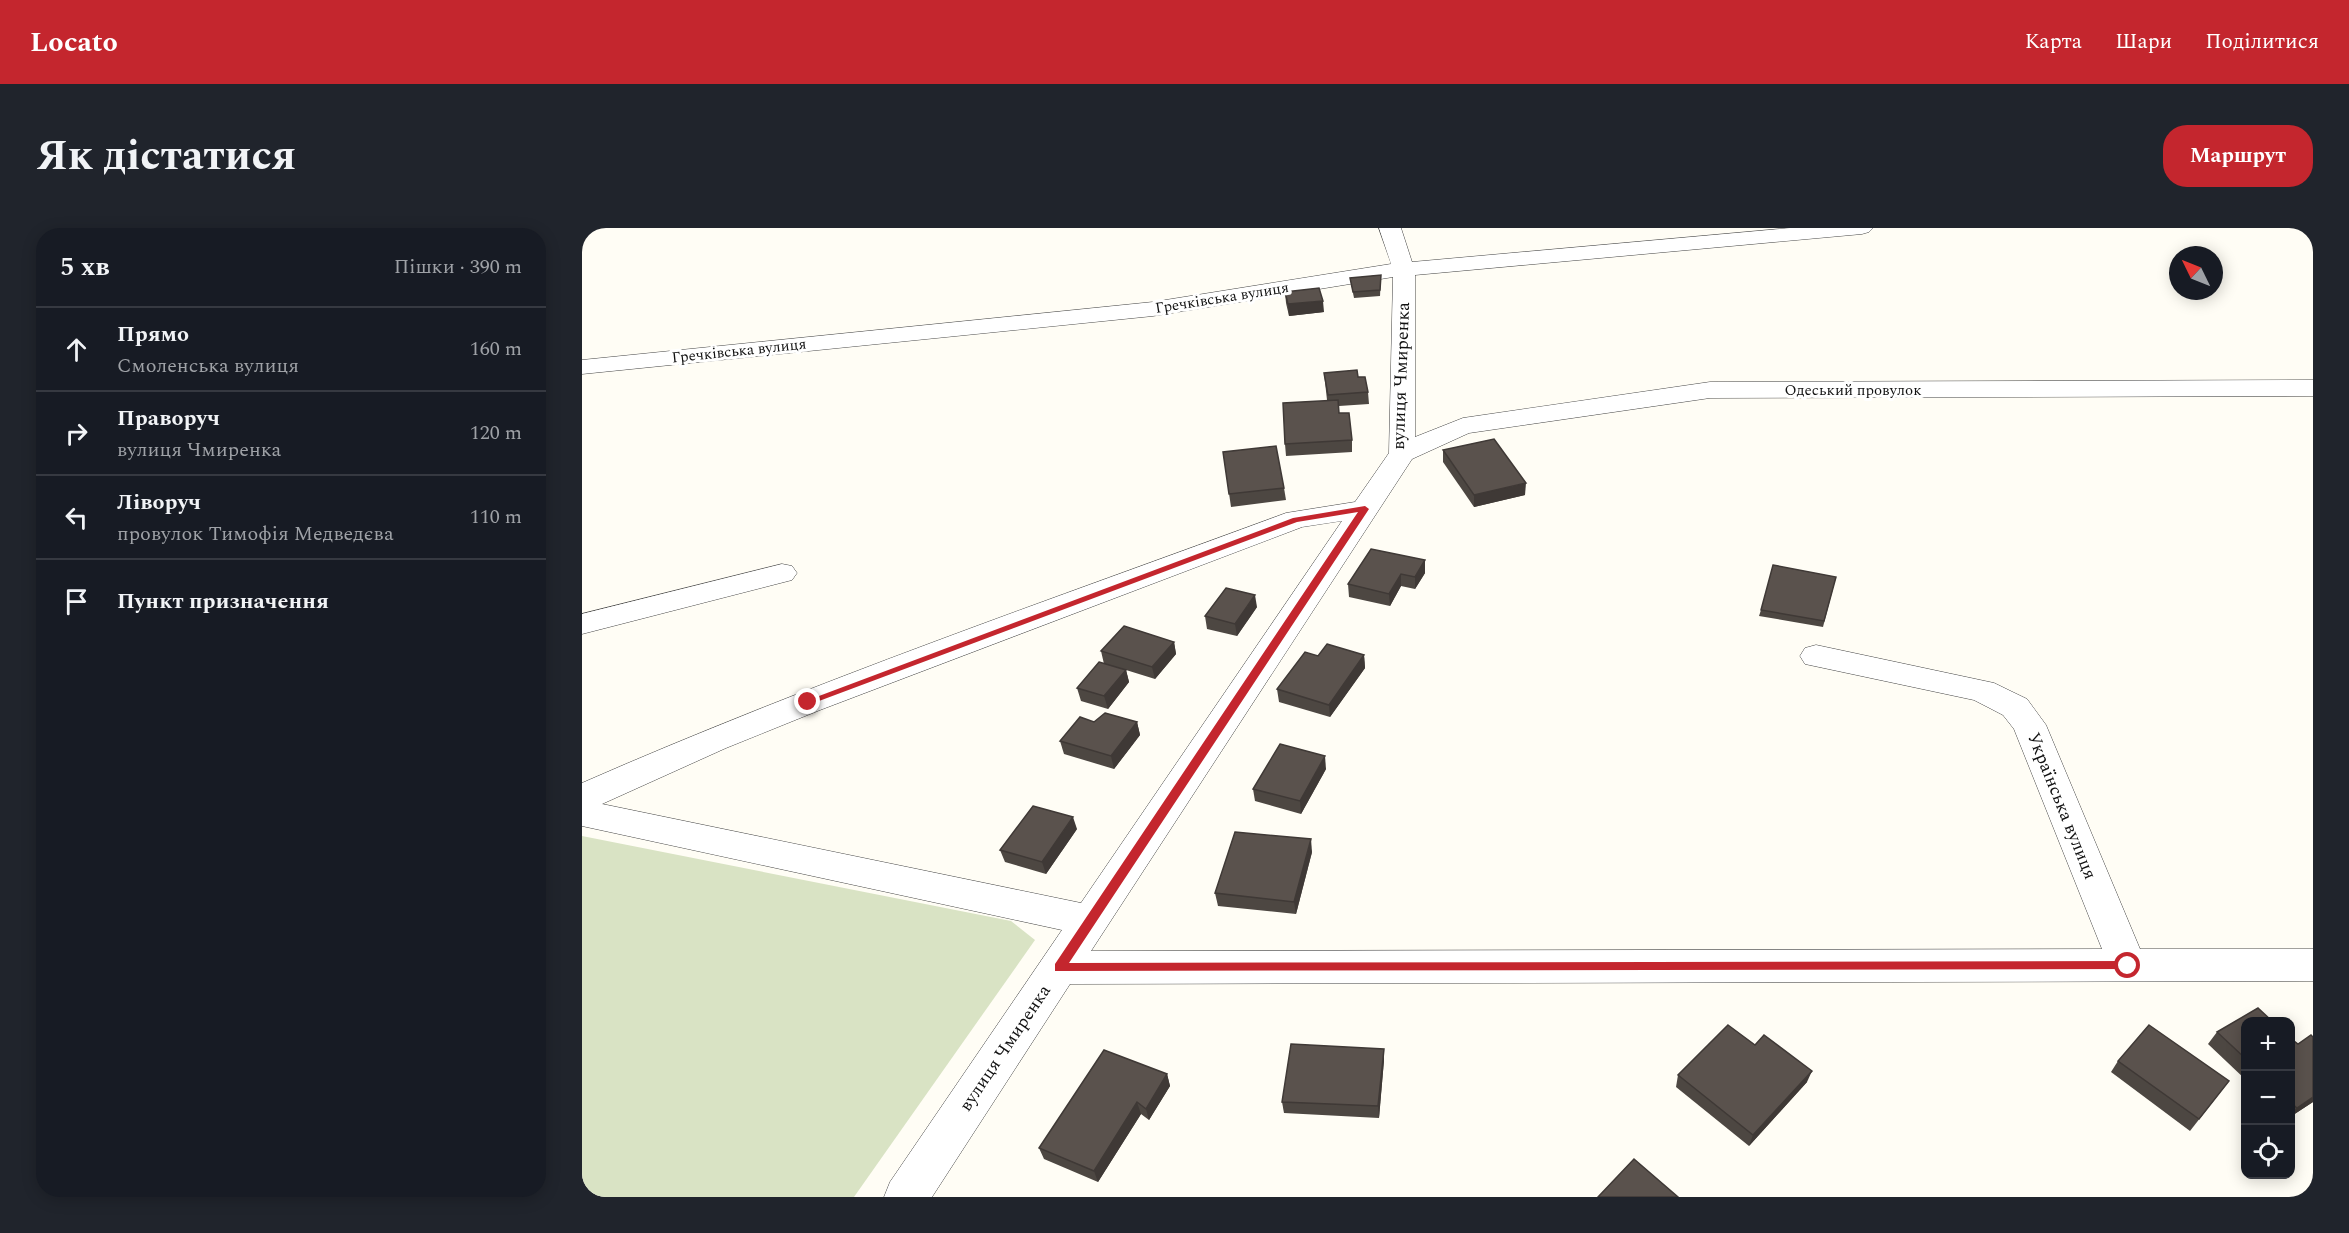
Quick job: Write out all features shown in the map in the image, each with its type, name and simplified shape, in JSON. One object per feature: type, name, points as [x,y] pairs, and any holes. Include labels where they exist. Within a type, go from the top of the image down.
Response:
[{"type":"street","points":[[1389,228],[1404,269]]},
{"type":"street","name":"Гречківська вулиця","points":[[582,367],[1152,309],[1404,269],[1862,228]]},
{"type":"street","name":"вулиця Чмиренка","points":[[906,1197],[1402,453],[1404,269]]},
{"type":"street","name":"Одеський провулок","points":[[1402,453],[1463,426],[1710,390],[2313,388]]},
{"type":"street","points":[[582,798],[714,739],[808,702],[1296,519],[1365,509]]},
{"type":"street","points":[[582,624],[782,573]]},
{"type":"street","name":"Українська вулиця","points":[[1816,656],[1983,691],[2015,707],[2029,725],[2128,966]]},
{"type":"street","points":[[582,813],[1090,921]]},
{"type":"street","points":[[1059,968],[2313,965]]},
{"type":"green space","points":[[582,836],[1011,921],[1035,940],[854,1197],[582,1197]]},
{"type":"building","points":[[1381,275],[1380,290],[1353,292],[1350,278]]},
{"type":"building","points":[[1319,288],[1323,301],[1288,304],[1285,292]]},
{"type":"building","points":[[1357,370],[1358,377],[1365,377],[1368,392],[1328,395],[1324,373]]},
{"type":"building","points":[[1338,400],[1339,413],[1349,413],[1352,440],[1285,444],[1283,403]]},
{"type":"building","points":[[1494,439],[1526,483],[1474,495],[1443,450]]},
{"type":"building","points":[[1276,446],[1284,488],[1229,494],[1223,452]]},
{"type":"building","points":[[1371,549],[1425,560],[1415,577],[1401,574],[1389,594],[1348,584]]},
{"type":"building","points":[[1773,565],[1836,577],[1824,621],[1761,610]]},
{"type":"building","points":[[1226,588],[1255,595],[1235,624],[1205,616]]},
{"type":"building","points":[[1124,626],[1174,642],[1152,667],[1101,651]]},
{"type":"building","points":[[1327,644],[1364,655],[1329,705],[1277,689],[1305,652],[1318,656]]},
{"type":"building","points":[[1099,662],[1126,670],[1104,696],[1077,688]]},
{"type":"building","points":[[1105,713],[1137,722],[1111,756],[1060,741],[1080,717],[1094,722]]},
{"type":"building","points":[[1280,744],[1325,756],[1300,801],[1253,789]]},
{"type":"building","points":[[1033,806],[1073,817],[1042,862],[1000,850]]},
{"type":"building","points":[[1235,832],[1311,839],[1294,902],[1215,893]]},
{"type":"building","points":[[2258,1008],[2268,1017],[2243,1017]]},
{"type":"building","points":[[2241,1018],[2241,1054],[2217,1032]]},
{"type":"building","points":[[1728,1025],[1755,1045],[1764,1035],[1812,1071],[1753,1135],[1678,1075]]},
{"type":"building","points":[[2149,1025],[2229,1081],[2199,1119],[2118,1061]]},
{"type":"building","points":[[2311,1035],[2313,1037],[2313,1097],[2297,1108],[2295,1106],[2295,1042],[2298,1044]]},
{"type":"building","points":[[1291,1044],[1384,1049],[1378,1106],[1282,1102]]},
{"type":"building","points":[[1104,1050],[1167,1074],[1146,1109],[1137,1102],[1094,1171],[1039,1148]]},
{"type":"building","points":[[1634,1159],[1678,1197],[1598,1197]]},
{"type":"route","points":[[808,702],[1296,519],[1365,509],[1059,968],[2128,966]]}]
